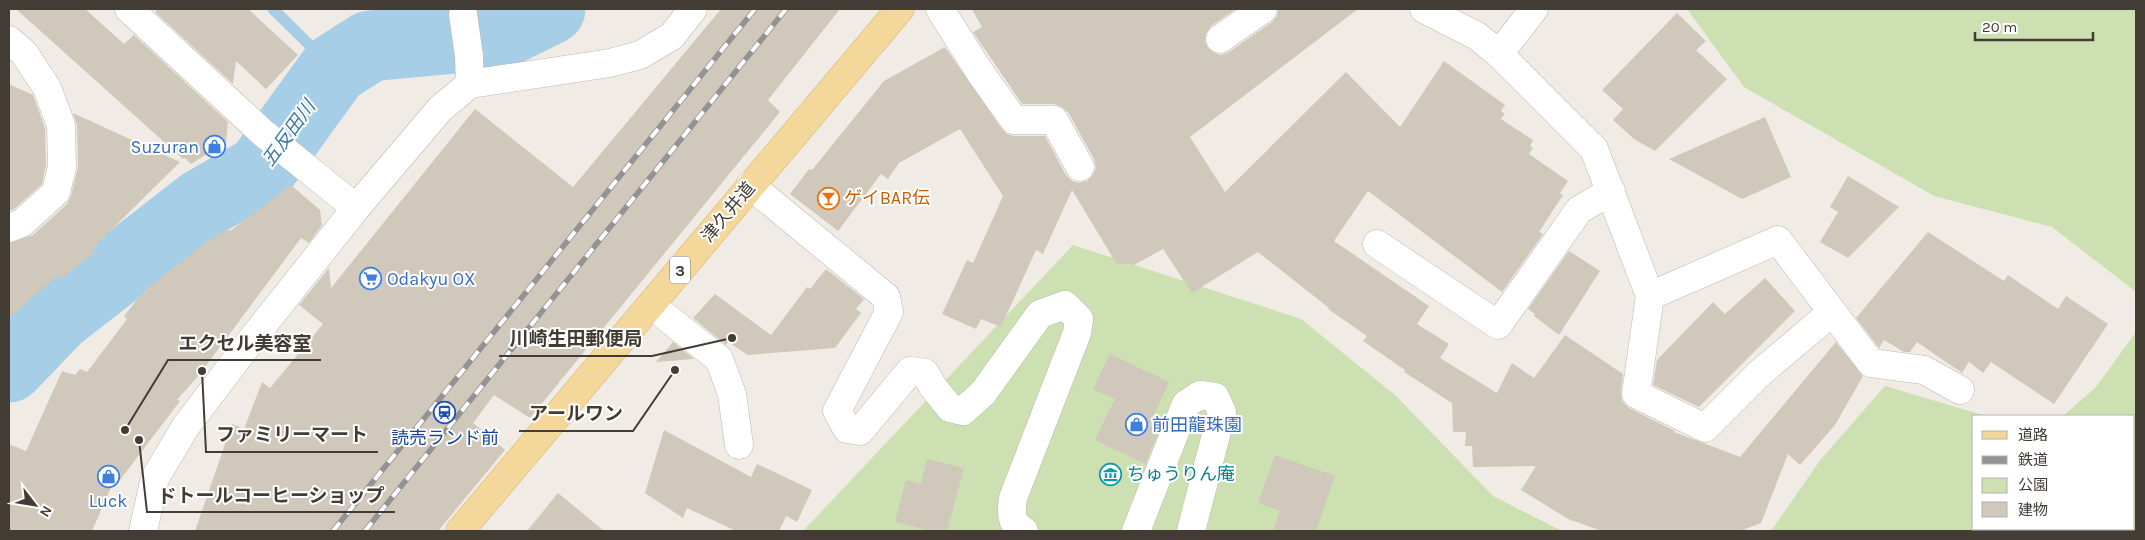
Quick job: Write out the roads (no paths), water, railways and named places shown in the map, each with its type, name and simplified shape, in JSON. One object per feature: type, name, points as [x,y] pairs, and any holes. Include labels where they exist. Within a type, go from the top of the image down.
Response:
[{"type":"main road","name":"津久井道","points":[[460,531],[900,9]]},
{"type":"street","points":[[129,9],[263,133],[356,208]]},
{"type":"street","points":[[143,531],[154,478],[186,426],[356,208],[440,109],[470,84],[523,74],[610,63],[640,54],[672,36],[692,9]]},
{"type":"street","points":[[940,9],[979,71],[1014,120],[1054,120],[1080,167]]},
{"type":"street","points":[[1220,39],[1263,9]]},
{"type":"street","points":[[1424,9],[1477,36],[1499,54],[1594,149],[1650,296],[1636,394],[1705,428],[1760,372],[1832,312]]},
{"type":"street","points":[[1499,54],[1534,9]]},
{"type":"street","points":[[463,14],[469,56],[470,84]]},
{"type":"street","points":[[9,40],[24,52],[47,88],[61,124],[62,167],[56,192],[22,223],[9,228]]},
{"type":"street","points":[[750,185],[886,297],[889,312],[837,410],[847,429],[860,431],[910,371],[925,374],[950,408],[963,411],[983,394],[1040,314],[1065,305],[1079,319],[1077,334],[1013,498],[1011,514],[1019,529],[1024,531]]},
{"type":"street","points":[[1377,244],[1498,325],[1578,210],[1611,191]]},
{"type":"street","points":[[1650,296],[1778,240],[1872,363],[1924,370],[1960,390]]},
{"type":"street","points":[[651,304],[719,359],[732,394],[739,446]]},
{"type":"street","points":[[1136,531],[1186,404],[1200,395],[1215,397],[1222,412],[1191,531]]},
{"type":"waterway","points":[[273,9],[334,69]]},
{"type":"waterway","name":"五反田川","points":[[9,367],[58,316],[202,204],[261,170],[334,69],[370,46],[499,34],[550,9]]},
{"type":"railway","points":[[333,531],[755,9]]},
{"type":"railway","points":[[365,531],[786,9]]},
{"type":"place","name":"Suzuran","points":[[215,147]]},
{"type":"place","name":"ゲイBAR伝","points":[[828,198]]},
{"type":"place","name":"Odakyu OX","points":[[371,279]]},
{"type":"place","name":"川崎生田郵便局","points":[[732,338]]},
{"type":"place","name":"アールワン","points":[[675,370]]},
{"type":"place","name":"ファミリーマート","points":[[202,371]]},
{"type":"place","name":"読売ランド前","points":[[445,413]]},
{"type":"place","name":"前田龍珠園","points":[[1136,425]]},
{"type":"place","name":"エクセル美容室","points":[[125,430]]},
{"type":"place","name":"ドトールコーヒーショップ","points":[[139,440]]},
{"type":"place","name":"ちゅうりん庵","points":[[1111,474]]},
{"type":"place","name":"Luck","points":[[108,476]]}]
